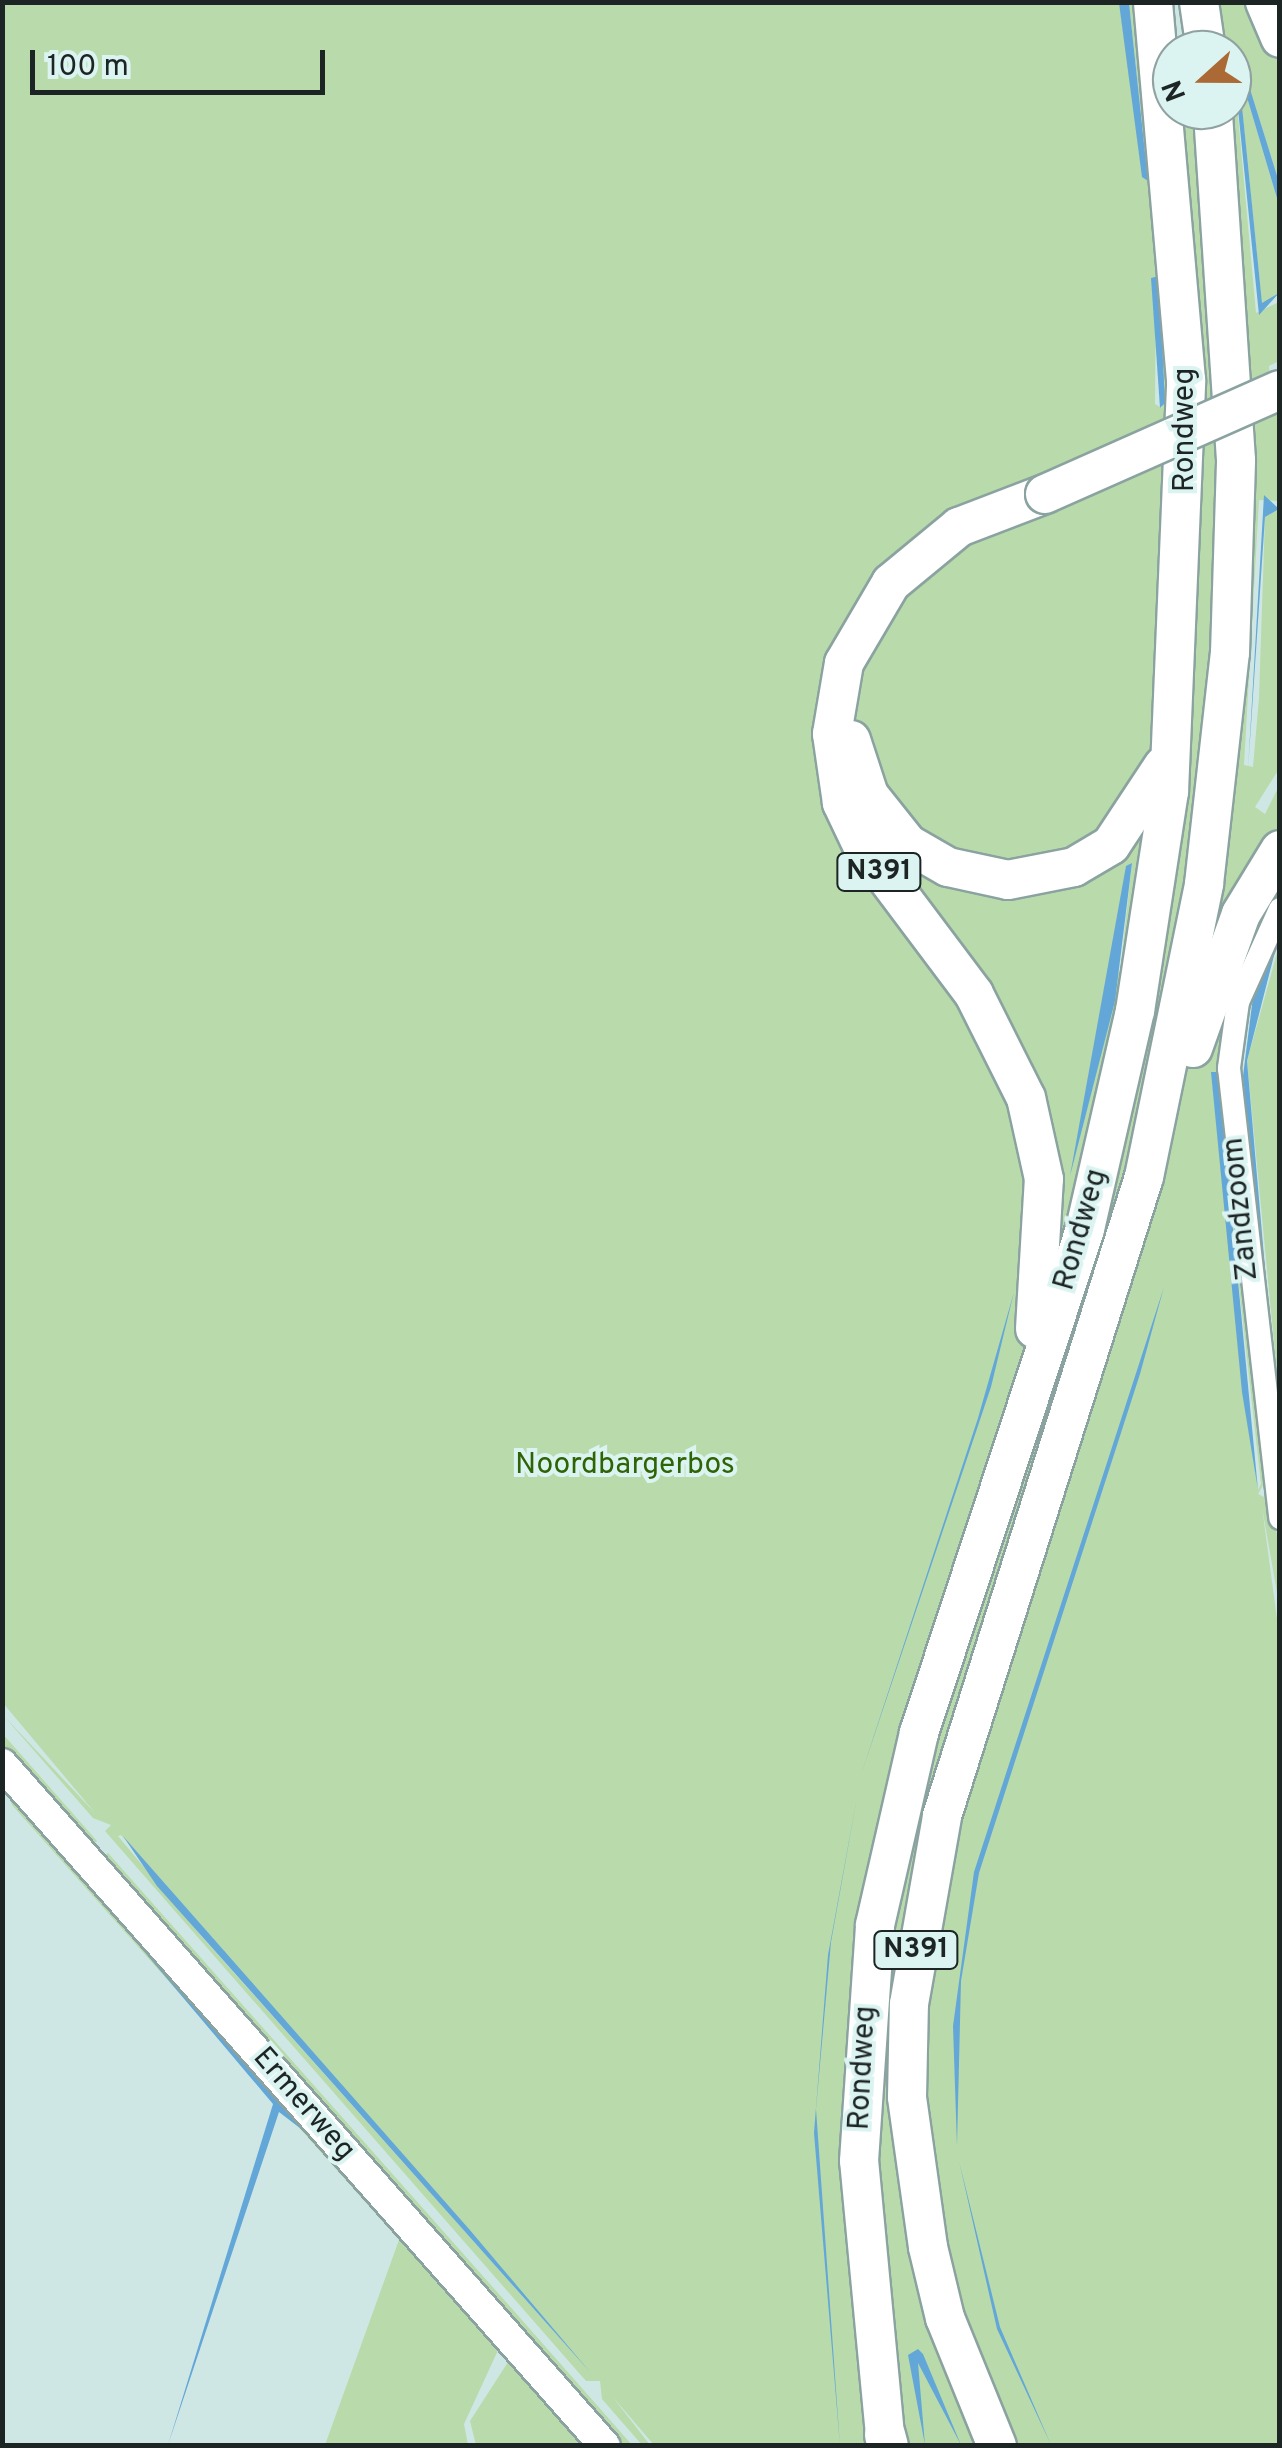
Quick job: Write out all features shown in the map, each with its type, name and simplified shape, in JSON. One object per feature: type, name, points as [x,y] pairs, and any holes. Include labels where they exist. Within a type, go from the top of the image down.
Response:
[{"type":"main road","name":"Rondweg","points":[[886,2442],[860,2178],[875,1925],[919,1733],[1008,1474],[1111,1123],[1174,741],[1184,305],[1153,2]]},
{"type":"main road","points":[[1199,2],[1203,30]]},
{"type":"main road","points":[[1265,2],[1280,38]]},
{"type":"main road","name":"Rondweg","points":[[997,2446],[945,2318],[914,2161],[906,2049],[918,1929],[957,1765],[1108,1306],[1162,1110],[1204,884],[1230,653],[1232,315],[1215,130]]},
{"type":"main road","name":"N391","points":[[1008,1474],[1045,1262],[1044,1179],[1026,1098],[974,994],[862,845],[842,803],[832,734],[844,663],[891,583],[959,527],[1037,498],[1280,390]]},
{"type":"main road","name":"N391","points":[[1037,498],[938,558],[876,626],[849,708],[869,795],[908,844],[948,866],[1033,878],[1074,867],[1122,834],[1174,741]]},
{"type":"main road","name":"N391","points":[[1162,1110],[1242,914],[1280,850]]},
{"type":"street","name":"Zandzoom","points":[[1280,909],[1238,1002],[1229,1068],[1280,1518]]},
{"type":"street","name":"Ermerweg","points":[[2,1764],[605,2446]]},
{"type":"green space","name":"Noordbargerbos","points":[[2,3],[1119,3],[1148,181],[1129,3],[1140,3],[1152,88],[1152,130],[1158,130],[1164,173],[1177,417],[1151,765],[1126,837],[1156,799],[1133,966],[1157,953],[1196,594],[1198,388],[1180,130],[1206,130],[1225,483],[1216,690],[1185,939],[1209,927],[1240,659],[1247,420],[1228,130],[1239,130],[1256,313],[1279,302],[1279,361],[1269,366],[1271,408],[1279,405],[1279,501],[1259,500],[1244,765],[1253,767],[1259,698],[1265,517],[1279,509],[1279,769],[1255,807],[1265,814],[1279,786],[1279,841],[1237,913],[1231,953],[1279,862],[1279,873],[1227,983],[1212,1041],[1279,881],[1279,901],[1238,984],[1225,1063],[1268,1476],[1258,1494],[1272,1501],[1279,1549],[1279,1604],[1262,1507],[1279,1634],[1279,2445],[654,2445],[612,2396],[650,2445],[642,2445],[602,2399],[600,2381],[586,2381],[105,1831],[111,1825],[93,1818],[3,1715],[96,1814],[3,1703]],"holes":[[[1156,275],[1163,301],[1162,408],[1155,404]],[[1132,863],[1120,972],[1109,978],[1126,867]],[[1215,1071],[1261,1484],[1258,1490],[1237,1335]],[[121,1835],[590,2372],[202,1937],[118,1836]]]},
{"type":"green space","name":"Noordbargerbos","points":[[1212,3],[1258,3],[1279,54],[1279,182],[1252,96],[1252,30],[1215,30]]},
{"type":"green space","points":[[1252,114],[1279,205],[1279,293],[1262,305],[1244,130],[1252,130]]},
{"type":"green space","points":[[1279,946],[1279,1394],[1247,1061]]},
{"type":"green space","points":[[2,1733],[96,1842],[85,1843],[3,1749]]},
{"type":"green space","points":[[2,1777],[500,2346],[464,2424],[468,2445],[325,2445],[399,2240],[12,1805]]},
{"type":"green space","points":[[108,1853],[632,2445],[617,2445],[100,1860]]},
{"type":"green space","points":[[512,2356],[591,2445],[476,2445],[470,2421]]},
{"type":"water","points":[[1119,3],[1129,3],[1148,181],[1142,177]]},
{"type":"water","points":[[1252,95],[1279,182],[1279,205],[1252,114]]},
{"type":"water","points":[[1240,130],[1244,130],[1262,303],[1279,293],[1259,315]]},
{"type":"water","points":[[1159,276],[1165,403],[1160,408],[1151,278]]},
{"type":"water","points":[[1264,495],[1279,509],[1265,517],[1248,770]]},
{"type":"water","points":[[1132,863],[1115,1001],[1070,1176],[1126,866]]},
{"type":"water","points":[[1279,936],[1247,1061],[1279,1429],[1243,1076],[1253,997]]},
{"type":"water","points":[[1211,1072],[1218,1072],[1258,1490],[1242,1392]]},
{"type":"water","points":[[1164,1287],[1140,1374],[979,1873],[961,1981],[957,2146],[953,2026],[974,1872]]},
{"type":"water","points":[[1014,1292],[991,1387],[861,1775],[978,1418]]},
{"type":"water","points":[[858,1792],[831,1942],[816,2109],[840,2446],[814,2133],[828,1955]]},
{"type":"water","points":[[123,1836],[469,2229],[590,2372],[157,1886]]},
{"type":"water","points":[[109,1910],[305,2132],[279,2112],[168,2445],[273,2104]]},
{"type":"water","points":[[959,2161],[1000,2327],[1051,2445],[997,2329]]},
{"type":"water","points":[[918,2349],[961,2445],[918,2363],[925,2445],[908,2355]]}]
